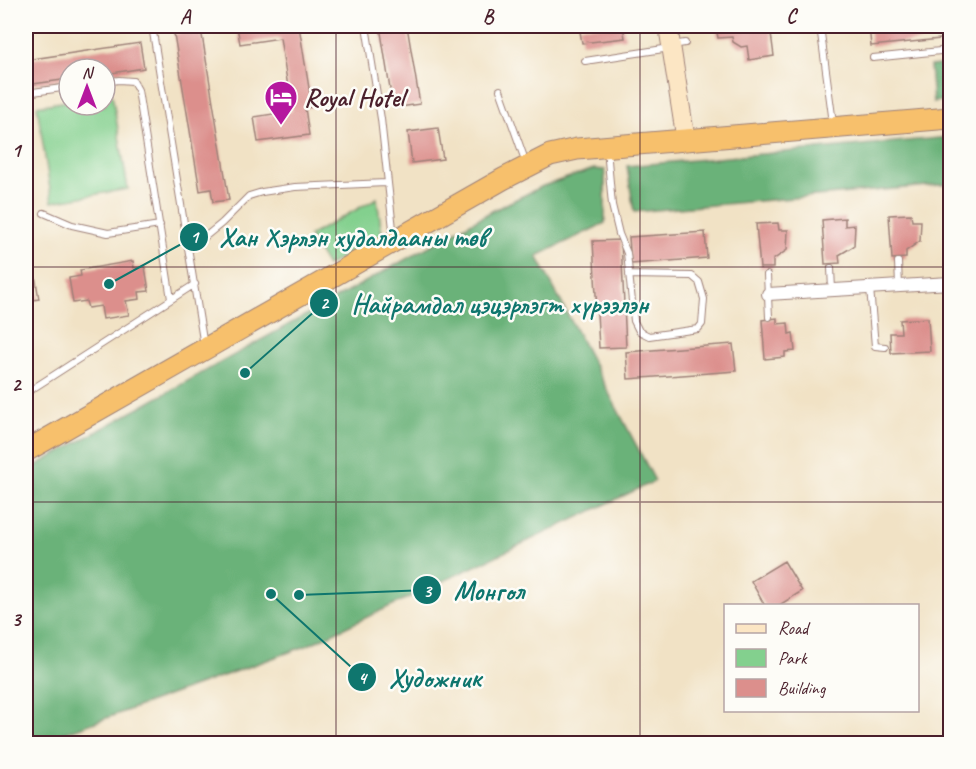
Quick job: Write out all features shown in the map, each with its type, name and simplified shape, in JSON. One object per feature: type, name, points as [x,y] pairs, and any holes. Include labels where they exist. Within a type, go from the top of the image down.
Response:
[{"type":"highway","points":[[26,451],[394,241],[550,155],[577,149],[951,118]]},
{"type":"main road","points":[[668,26],[676,45],[686,141]]},
{"type":"street","points":[[768,294],[951,283]]},
{"type":"lane","points":[[152,26],[205,350]]},
{"type":"lane","points":[[366,26],[381,119],[386,183],[394,241]]},
{"type":"lane","points":[[820,26],[833,128]]},
{"type":"lane","points":[[585,62],[676,45]]},
{"type":"lane","points":[[873,58],[951,50]]},
{"type":"lane","points":[[117,80],[133,81],[138,90],[171,300]]},
{"type":"lane","points":[[26,93],[57,89]]},
{"type":"lane","points":[[500,90],[527,167]]},
{"type":"lane","points":[[606,147],[612,205],[619,234],[627,253],[629,275],[634,321],[639,331],[649,336],[679,333],[698,329],[702,324],[704,299],[699,282],[692,276],[629,275]]},
{"type":"lane","points":[[190,249],[222,223],[249,196],[295,187],[386,183]]},
{"type":"lane","points":[[44,213],[72,225],[108,233],[160,225]]},
{"type":"lane","points":[[898,262],[899,286]]},
{"type":"lane","points":[[831,268],[832,290]]},
{"type":"lane","points":[[767,274],[769,317]]},
{"type":"lane","points":[[26,393],[195,284]]},
{"type":"lane","points":[[870,288],[875,346],[885,347]]},
{"type":"green space","points":[[950,64],[950,100],[933,102],[930,66]]},
{"type":"green space","points":[[57,103],[57,117],[116,117],[128,189],[52,202],[37,106]]},
{"type":"green space","points":[[950,137],[950,184],[634,212],[627,166]]},
{"type":"green space","points":[[594,169],[605,170],[605,223],[537,256],[655,481],[306,646],[37,743],[26,743],[26,471],[494,210],[543,186]]},
{"type":"green space","points":[[377,198],[382,234],[327,266],[309,236]]},
{"type":"building","points":[[237,26],[299,26],[312,107],[305,108],[309,135],[258,142],[254,117],[292,111],[280,38],[240,44]]},
{"type":"building","points":[[380,26],[407,26],[420,104],[393,108]]},
{"type":"building","points":[[579,26],[623,26],[625,38],[582,43]]},
{"type":"building","points":[[716,26],[770,26],[774,56],[749,60],[747,46],[741,47],[733,42],[732,37],[718,38]]},
{"type":"building","points":[[869,26],[950,26],[950,38],[871,46]]},
{"type":"building","points":[[201,29],[229,200],[213,202],[211,189],[200,191],[174,34]]},
{"type":"building","points":[[140,43],[144,68],[117,72],[117,57],[57,57],[57,81],[26,85],[26,60]]},
{"type":"building","points":[[438,128],[443,159],[412,163],[408,132]]},
{"type":"building","points":[[911,214],[912,221],[921,221],[920,241],[906,251],[906,258],[892,259],[889,215]]},
{"type":"building","points":[[845,218],[845,226],[855,225],[854,246],[839,255],[840,263],[825,264],[822,220]]},
{"type":"building","points":[[26,221],[39,299],[26,301]]},
{"type":"building","points":[[778,223],[779,230],[788,230],[787,250],[773,260],[773,268],[760,268],[756,224]]},
{"type":"building","points":[[705,232],[707,258],[631,264],[629,237]]},
{"type":"building","points":[[621,240],[626,347],[599,348],[593,241]]},
{"type":"building","points":[[133,261],[134,268],[145,267],[149,291],[139,292],[140,299],[126,301],[129,315],[103,319],[101,306],[88,308],[86,301],[73,303],[69,278],[81,276],[80,270]]},
{"type":"building","points":[[777,318],[777,324],[788,323],[789,334],[793,333],[795,351],[785,352],[785,357],[765,359],[762,320]]},
{"type":"building","points":[[928,318],[930,351],[891,353],[890,333],[901,333],[900,320]]},
{"type":"building","points":[[733,344],[736,371],[628,379],[626,352]]},
{"type":"building","points":[[784,561],[802,591],[781,604],[764,604],[751,581]]},
{"type":"place","name":"Royal Hotel","points":[[281,126]]},
{"type":"place","name":"Хан Хэрлэн худалдааны төв","points":[[109,284]]},
{"type":"place","name":"Найрамдал цэцэрлэгт хүрээлэн","points":[[245,373]]},
{"type":"place","name":"Художник","points":[[271,594]]},
{"type":"place","name":"Монгол","points":[[299,595]]}]
